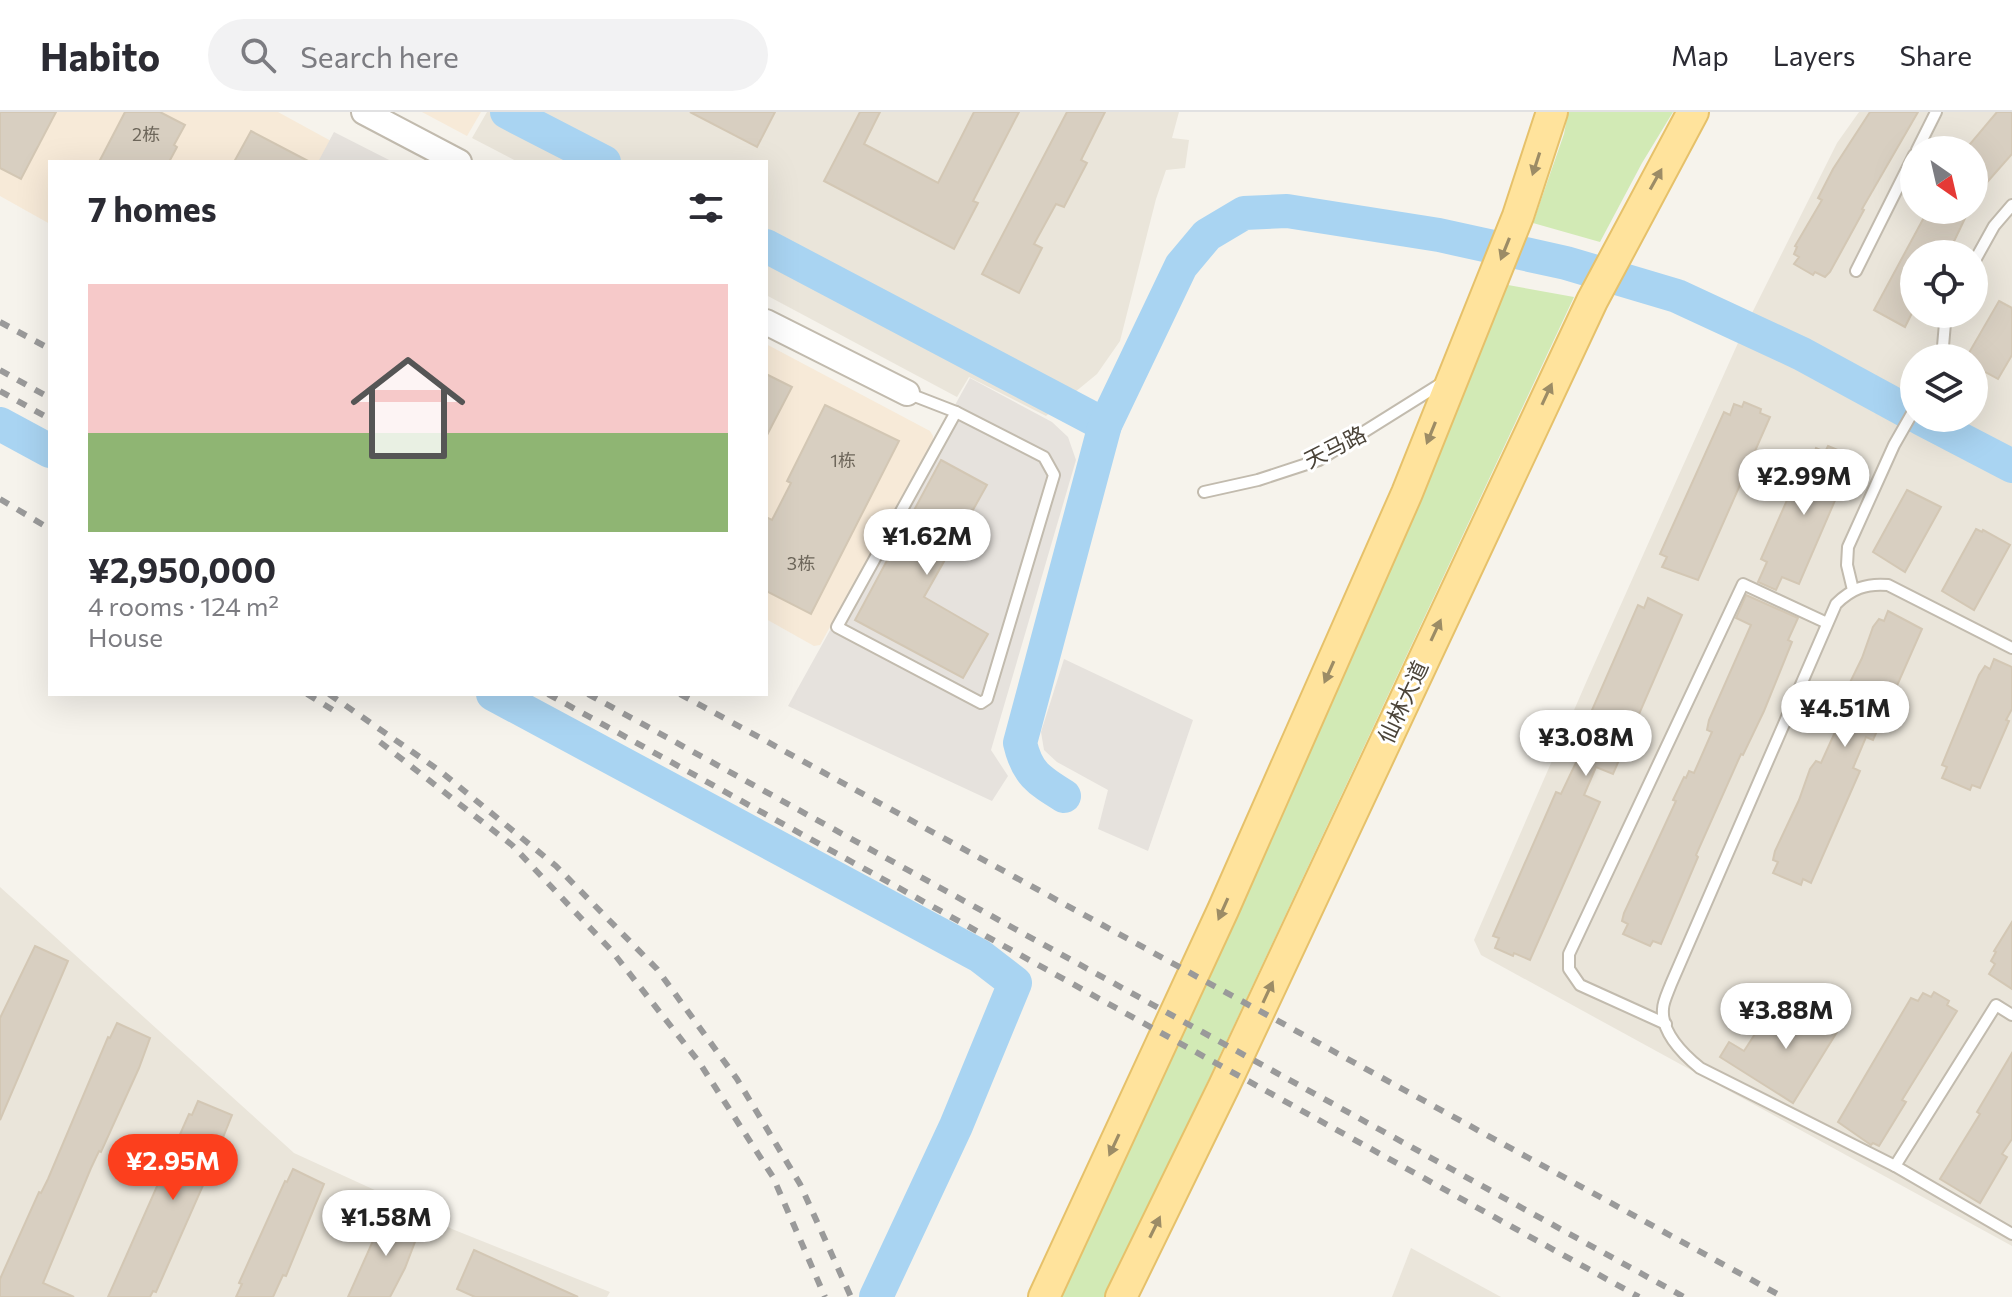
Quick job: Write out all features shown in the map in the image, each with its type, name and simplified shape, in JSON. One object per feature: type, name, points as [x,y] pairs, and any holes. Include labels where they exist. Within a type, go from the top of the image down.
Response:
[{"type":"main road","points":[[1044,1297],[1279,784],[1407,493],[1518,216],[1552,112]]},
{"type":"main road","name":"仙林大道","points":[[1121,1297],[1231,1072],[1592,301],[1693,112]]},
{"type":"street","points":[[364,112],[455,160]]},
{"type":"street","points":[[768,323],[907,393]]},
{"type":"lane","points":[[1924,136],[1936,112]]},
{"type":"lane","points":[[1856,271],[1900,183]]},
{"type":"lane","points":[[1986,240],[2012,205]]},
{"type":"lane","name":"天马路","points":[[1204,492],[1258,480],[1319,460],[1454,375]]},
{"type":"lane","points":[[907,393],[956,412],[1044,457],[1054,475],[987,699],[981,703],[837,627],[956,412]]},
{"type":"lane","points":[[1853,590],[1847,565],[1848,547],[1901,432]]},
{"type":"lane","points":[[1666,1024],[1580,985],[1569,969],[1569,954],[1743,584],[1827,623]]},
{"type":"lane","points":[[2012,648],[1899,588],[1876,584],[1853,590],[1836,604],[1671,984],[1663,1010],[1666,1024],[1680,1050],[1700,1068],[1895,1166],[2012,1234]]},
{"type":"lane","points":[[1895,1166],[1996,1005],[2012,1015]]},
{"type":"shaded area","points":[[0,112],[278,112],[331,141],[320,160],[48,160],[48,223],[0,196]]},
{"type":"shaded area","points":[[422,112],[481,112],[467,136]]},
{"type":"shaded area","points":[[487,112],[1179,112],[1172,138],[1189,140],[1185,168],[1166,170],[1156,199],[1120,341],[1097,374],[1046,416],[969,377],[957,397],[768,296],[768,160],[514,160],[472,138]]},
{"type":"shaded area","points":[[1859,112],[2012,112],[2012,1246],[1481,955],[1474,940],[1746,325],[1837,143]]},
{"type":"shaded area","points":[[334,132],[389,160],[319,160]]},
{"type":"shaded area","points":[[768,345],[930,431],[933,436],[820,645],[814,646],[768,620]]},
{"type":"shaded area","points":[[970,378],[1052,422],[1068,437],[1076,460],[991,750],[1008,776],[992,801],[788,706]]},
{"type":"shaded area","points":[[1064,659],[1193,720],[1148,851],[1098,829],[1108,790],[1057,762],[1044,750],[1041,732]]},
{"type":"shaded area","points":[[0,887],[294,1153],[414,1208],[452,1229],[610,1292],[607,1297],[0,1297]]},
{"type":"shaded area","points":[[1411,1248],[1501,1297],[1392,1297]]},
{"type":"green space","points":[[1568,112],[1673,112],[1600,242],[1533,223],[1564,134]]},
{"type":"green space","points":[[1508,285],[1574,297],[1107,1297],[1059,1297],[1193,1013],[1402,544]]},
{"type":"building","points":[[0,112],[56,112],[21,179],[0,168]]},
{"type":"building","points":[[125,112],[160,112],[185,125],[170,160],[100,160]]},
{"type":"building","points":[[690,112],[775,112],[757,147]]},
{"type":"building","points":[[860,112],[880,112],[864,144],[938,183],[974,112],[1019,112],[973,201],[978,203],[954,249],[824,181]]},
{"type":"building","points":[[1067,112],[1105,112],[1081,160],[1087,163],[1064,207],[1056,204],[1034,244],[1042,248],[1019,293],[982,274]]},
{"type":"building","points":[[1870,112],[1918,112],[1904,136],[1900,136],[1900,143],[1825,277],[1815,272],[1813,275],[1794,264],[1799,257],[1794,254],[1795,246],[1822,200],[1818,198]]},
{"type":"building","points":[[1997,112],[2012,112],[2012,154],[1988,181],[1988,136],[1977,136]]},
{"type":"building","points":[[251,131],[306,160],[235,160]]},
{"type":"building","points":[[1920,224],[1962,224],[1955,240],[1912,240]]},
{"type":"building","points":[[1900,262],[1900,324],[1874,310]]},
{"type":"building","points":[[1999,301],[2012,308],[2012,355],[1998,379],[1988,374],[1988,344],[1974,344],[1983,328],[1988,328],[1988,320]]},
{"type":"building","points":[[768,375],[792,387],[768,433]]},
{"type":"building","points":[[1744,402],[1761,409],[1760,413],[1770,417],[1698,580],[1662,567],[1667,557],[1660,554],[1724,412],[1730,415],[1734,404],[1742,407]]},
{"type":"building","points":[[825,405],[899,441],[811,614],[768,592],[768,518],[772,520],[791,483],[787,481]]},
{"type":"building","points":[[1828,446],[1845,453],[1843,457],[1852,461],[1799,584],[1782,577],[1776,590],[1758,582],[1767,562],[1761,559],[1807,455],[1812,458],[1816,448],[1825,452]]},
{"type":"building","points":[[941,460],[987,485],[924,597],[988,634],[963,678],[855,620]]},
{"type":"building","points":[[1907,490],[1941,507],[1905,572],[1873,552]]},
{"type":"building","points":[[1976,529],[2010,545],[1974,610],[1942,591]]},
{"type":"building","points":[[1746,595],[1798,618],[1788,640],[1792,642],[1764,711],[1741,754],[1696,855],[1698,857],[1661,944],[1653,941],[1650,946],[1623,934],[1628,924],[1622,921],[1624,913],[1684,777],[1689,771],[1694,773],[1712,732],[1707,730],[1709,720],[1751,625],[1736,618]]},
{"type":"building","points":[[1648,598],[1682,615],[1613,774],[1596,767],[1584,795],[1600,802],[1530,960],[1514,953],[1513,956],[1495,948],[1499,938],[1493,936],[1556,792],[1561,794],[1581,752],[1575,749],[1638,605],[1644,608]]},
{"type":"building","points":[[1888,611],[1922,629],[1873,740],[1866,737],[1853,768],[1860,771],[1811,883],[1803,879],[1801,885],[1773,873],[1778,862],[1773,860],[1775,851],[1810,769],[1816,761],[1821,763],[1841,719],[1836,717],[1837,709],[1873,627],[1879,619],[1884,621]]},
{"type":"building","points":[[1994,659],[2012,667],[2012,709],[1980,788],[1972,785],[1970,790],[1942,778],[1947,767],[1942,765],[1979,675],[1985,666],[1990,669]]},
{"type":"building","points":[[2012,922],[2012,989],[1989,974],[1995,964],[1991,961],[1994,951]]},
{"type":"building","points":[[35,946],[68,961],[0,1120],[0,1018]]},
{"type":"building","points":[[1934,992],[1949,1001],[1947,1005],[1957,1011],[1902,1100],[1906,1102],[1879,1146],[1871,1145],[1838,1122],[1911,998],[1918,1001],[1923,993],[1931,997]]},
{"type":"building","points":[[1820,1003],[1845,1019],[1793,1103],[1720,1057],[1729,1042],[1744,1051],[1766,1017],[1784,1028],[1793,1012],[1809,1021]]},
{"type":"building","points":[[117,1023],[150,1038],[43,1283],[74,1297],[0,1297],[0,1279]]},
{"type":"building","points":[[2012,1053],[2012,1139],[2002,1154],[2007,1157],[1980,1203],[1940,1179],[1980,1114],[1977,1112]]},
{"type":"building","points":[[198,1101],[232,1115],[220,1145],[234,1151],[228,1164],[215,1158],[156,1292],[153,1291],[150,1297],[108,1297],[189,1114],[192,1115]]},
{"type":"building","points":[[293,1169],[324,1184],[286,1276],[283,1275],[273,1297],[236,1297],[242,1284],[239,1283]]},
{"type":"building","points":[[389,1211],[421,1226],[405,1268],[390,1297],[348,1297],[380,1225]]},
{"type":"building","points":[[474,1250],[578,1297],[475,1297],[457,1289]]},
{"type":"waterway","points":[[507,112],[600,160]]},
{"type":"waterway","points":[[1064,796],[1030,769],[1020,743],[1105,425],[1181,266],[1207,235],[1244,213],[1287,211],[1439,235],[1566,263],[1677,296],[1802,354],[1900,407]]},
{"type":"waterway","points":[[768,247],[1105,425]]},
{"type":"waterway","points":[[0,424],[48,450]]},
{"type":"waterway","points":[[1947,432],[2012,466]]},
{"type":"waterway","points":[[497,696],[980,956],[1015,983],[956,1126],[876,1297]]},
{"type":"railway","points":[[0,322],[48,348]]},
{"type":"railway","points":[[0,370],[48,397]]},
{"type":"railway","points":[[0,391],[48,418]]},
{"type":"railway","points":[[0,499],[48,528]]},
{"type":"railway","points":[[310,696],[341,715]]},
{"type":"railway","points":[[332,696],[440,771],[556,866],[657,969],[737,1079],[800,1184],[851,1297]]},
{"type":"railway","points":[[552,696],[1639,1297]]},
{"type":"railway","points":[[592,696],[1684,1297]]},
{"type":"railway","points":[[684,696],[1783,1297]]},
{"type":"railway","points":[[380,742],[512,845],[611,950],[699,1062],[773,1177],[825,1297]]}]
